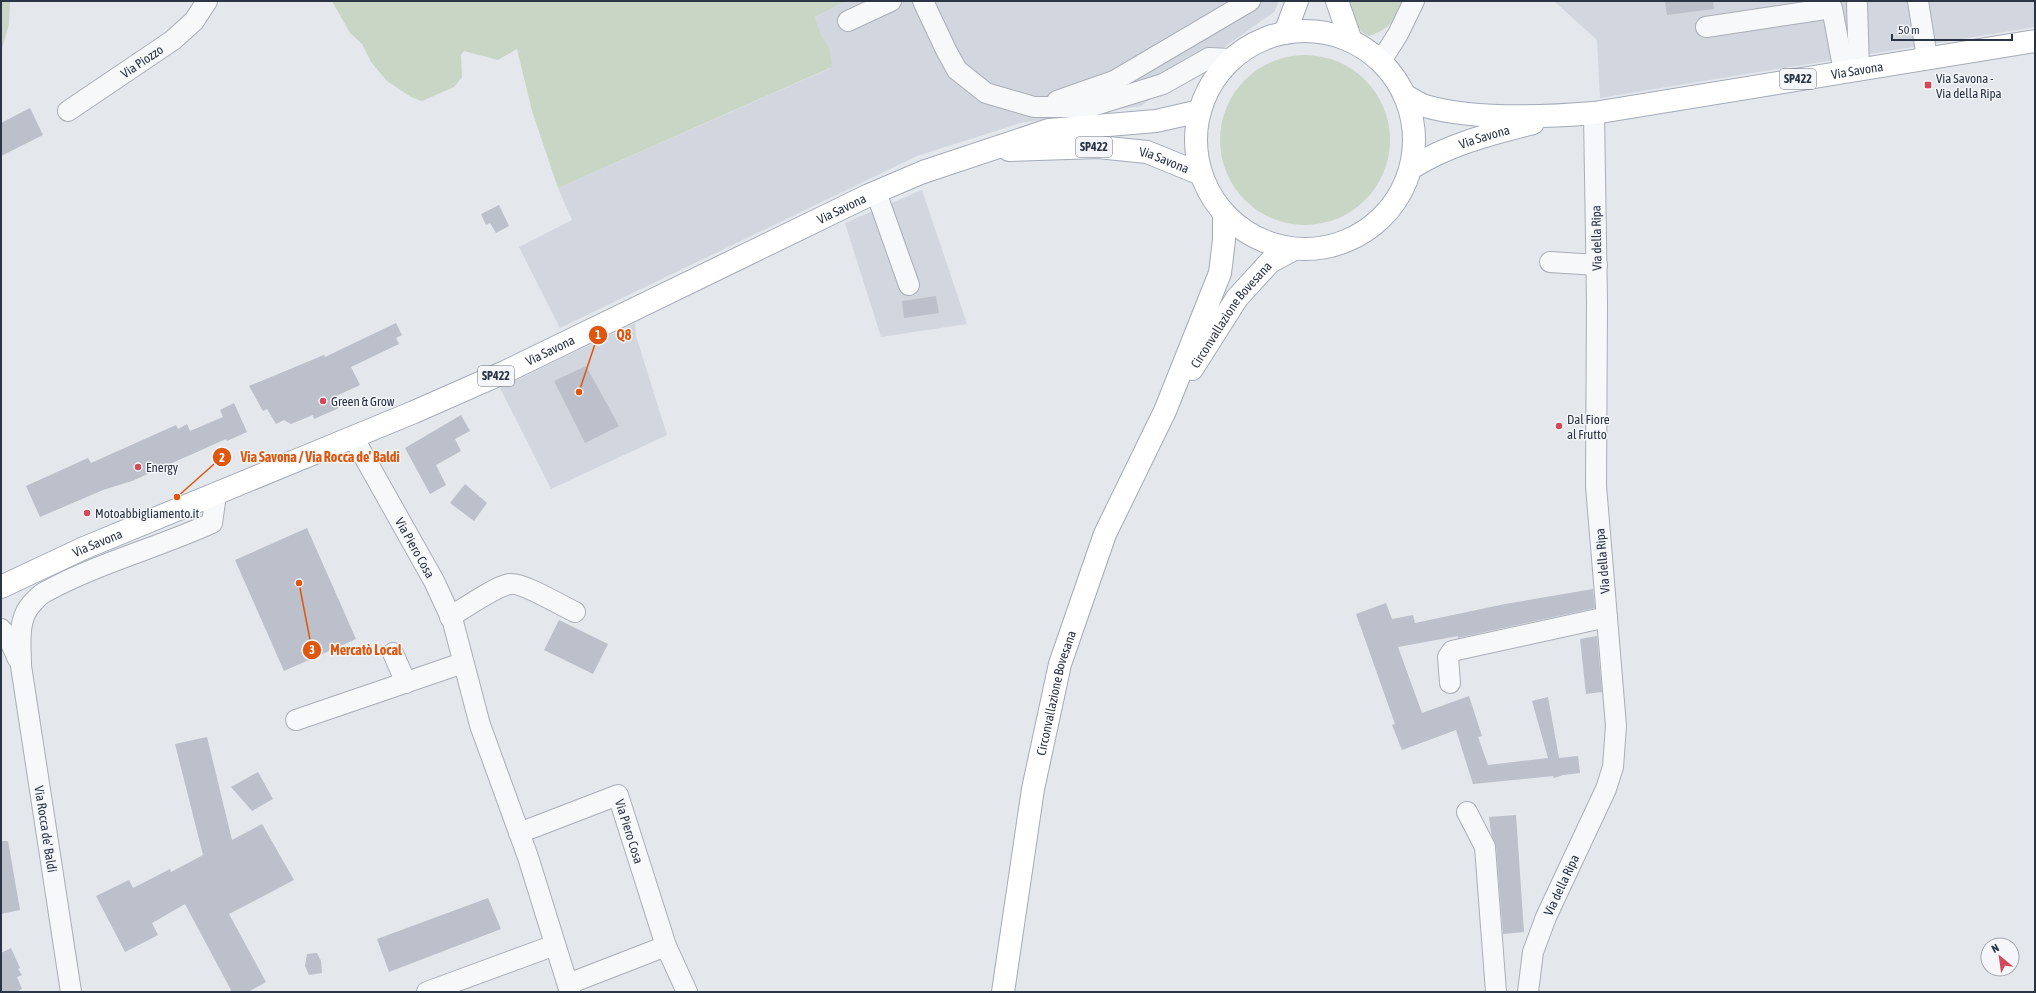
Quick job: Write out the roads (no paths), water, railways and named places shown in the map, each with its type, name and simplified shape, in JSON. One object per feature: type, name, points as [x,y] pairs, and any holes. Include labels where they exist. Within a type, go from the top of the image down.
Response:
[{"type":"main road","points":[[1285,32],[1297,1]]},
{"type":"main road","points":[[1337,1],[1352,41]]},
{"type":"main road","points":[[1285,32],[1319,32],[1352,41],[1382,61],[1395,77],[1406,96],[1413,120],[1415,144],[1411,168],[1404,188],[1393,206],[1373,226],[1349,240],[1322,248],[1294,249],[1268,243],[1244,231],[1224,214],[1210,195],[1201,174],[1196,153],[1196,132],[1200,111],[1212,83],[1231,59],[1257,42],[1285,32]]},
{"type":"main road","name":"Via Savona","points":[[1406,96],[1425,106],[1477,115],[1561,116],[1594,113],[2035,41]]},
{"type":"main road","name":"Via Savona","points":[[1,587],[84,548],[353,437],[507,371],[876,192],[923,172],[1049,130],[1156,121],[1200,111]]},
{"type":"main road","name":"Via Savona","points":[[1411,168],[1432,155],[1458,144],[1561,116]]},
{"type":"main road","name":"Via Savona","points":[[983,151],[1105,148],[1147,152],[1201,174]]},
{"type":"main road","name":"Circonvallazione Bovesana","points":[[1003,992],[1034,788],[1060,664],[1105,534],[1165,411],[1220,272],[1224,240],[1224,214]]},
{"type":"main road","name":"Circonvallazione Bovesana","points":[[1165,411],[1237,298],[1270,262],[1294,249]]},
{"type":"street","name":"Via Piozzo","points":[[68,111],[173,40],[194,21],[206,1]]},
{"type":"street","points":[[848,21],[891,1]]},
{"type":"street","points":[[923,1],[957,70],[986,93],[1034,108],[1089,107],[1163,84],[1209,58],[1231,59]]},
{"type":"street","points":[[1034,108],[1114,81],[1250,1]]},
{"type":"street","points":[[1382,61],[1398,34],[1414,1]]},
{"type":"street","points":[[1918,1],[1928,58]]},
{"type":"street","points":[[1851,71],[1857,4]]},
{"type":"street","points":[[1706,27],[1832,8],[1851,71]]},
{"type":"street","name":"Via della Ripa","points":[[1528,992],[1533,952],[1546,917],[1606,789],[1613,767],[1616,726],[1596,486],[1597,265],[1594,113]]},
{"type":"street","points":[[876,192],[909,285]]},
{"type":"street","points":[[1550,262],[1597,265]]},
{"type":"street","name":"Via Piero Cosa","points":[[353,437],[434,581],[450,617],[480,725],[519,833],[569,988],[666,946]]},
{"type":"street","name":"Via Rocca de' Baldi","points":[[71,992],[21,666],[20,632],[26,611],[43,593],[123,557],[187,534],[212,523],[216,494]]},
{"type":"street","points":[[450,617],[483,596],[509,584],[520,585],[575,612]]},
{"type":"street","points":[[1450,683],[1448,658],[1452,651],[1607,617]]},
{"type":"street","name":"Via Rocca de' Baldi","points":[[1,629],[8,637],[21,666]]},
{"type":"street","points":[[393,653],[406,683]]},
{"type":"street","points":[[296,720],[464,665]]},
{"type":"street","name":"Via Piero Cosa","points":[[519,833],[618,795],[666,946],[687,992]]},
{"type":"street","points":[[1467,812],[1485,848],[1496,992]]},
{"type":"street","points":[[427,992],[555,945]]},
{"type":"place","name":"Via Savona - Via della Ripa","points":[[1928,85]]},
{"type":"place","name":"Q8","points":[[579,392]]},
{"type":"place","name":"Green & Grow","points":[[323,401]]},
{"type":"place","name":"Dal Fiore al Frutto","points":[[1559,426]]},
{"type":"place","name":"Energy","points":[[138,467]]},
{"type":"place","name":"Via Savona / Via Rocca de' Baldi","points":[[177,497]]},
{"type":"place","name":"Motoabbigliamento.it","points":[[87,513]]},
{"type":"place","name":"Mercatò Local","points":[[299,583]]}]
